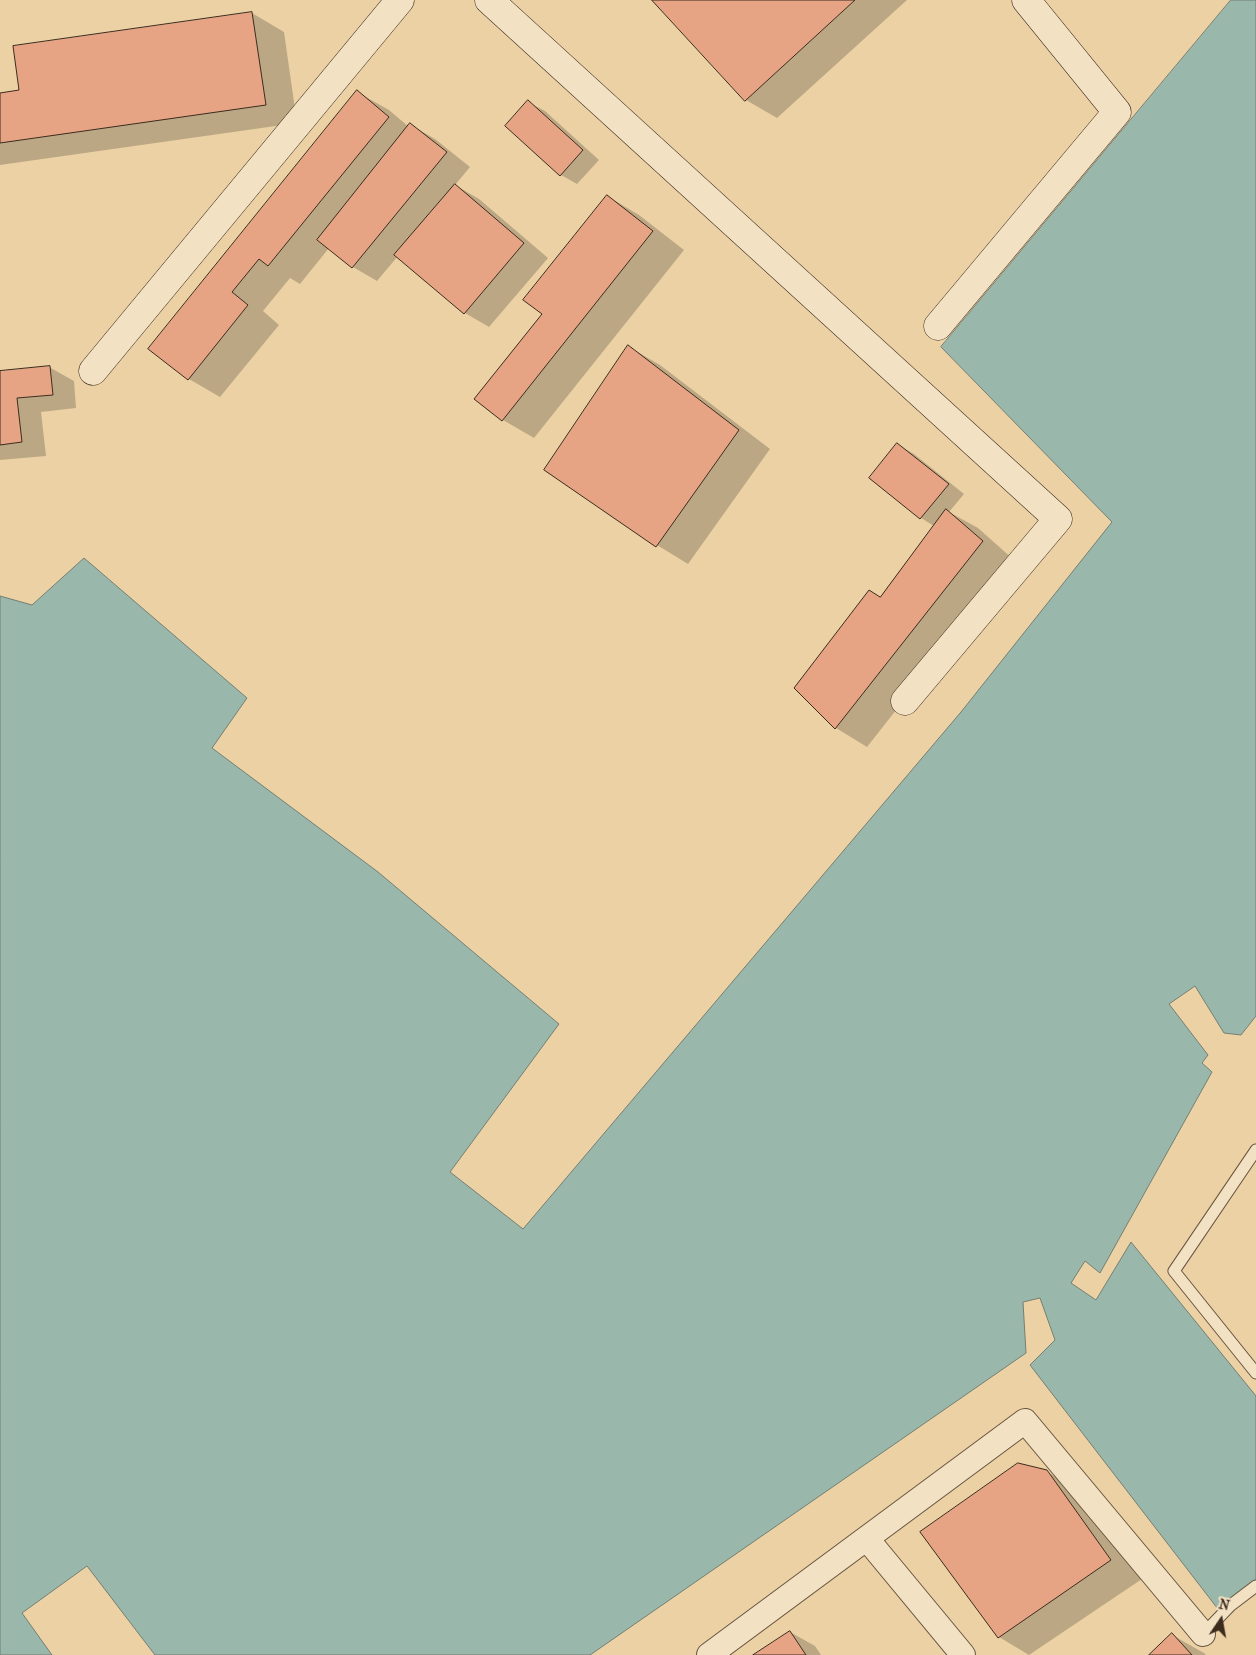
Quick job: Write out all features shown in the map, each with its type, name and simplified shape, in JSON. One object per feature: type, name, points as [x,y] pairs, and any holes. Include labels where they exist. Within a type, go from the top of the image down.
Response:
[{"type":"street","points":[[93,371],[400,0]]},
{"type":"street","points":[[489,0],[1058,519],[905,701]]},
{"type":"street","points":[[938,326],[1117,112],[1026,0]]},
{"type":"street","points":[[709,1655],[1025,1421],[1203,1634]]},
{"type":"street","points":[[867,1539],[963,1655]]},
{"type":"lane","points":[[1256,1150],[1174,1271],[1256,1373]]},
{"type":"lane","points":[[1203,1634],[1231,1605],[1256,1586]]},
{"type":"shaded area","points":[[1231,0],[1256,0],[1256,1016],[1241,1035],[1224,1033],[1195,986],[1169,1004],[1208,1055],[1202,1063],[1212,1072],[1100,1273],[1085,1261],[1071,1283],[1096,1300],[1131,1242],[1256,1396],[1256,1584],[1221,1613],[1030,1365],[1055,1340],[1040,1298],[1023,1302],[1026,1353],[590,1655],[155,1655],[87,1566],[22,1613],[52,1655],[0,1655],[0,596],[32,605],[84,558],[247,698],[212,748],[378,872],[559,1024],[450,1172],[523,1229],[961,712],[1112,522],[941,347]]},
{"type":"building","points":[[652,0],[855,0],[745,101]]},
{"type":"building","points":[[252,12],[266,105],[0,143],[0,93],[19,90],[13,46]]},
{"type":"building","points":[[357,90],[389,117],[268,266],[259,259],[232,292],[248,305],[188,380],[148,349]]},
{"type":"building","points":[[528,100],[583,150],[560,176],[505,126]]},
{"type":"building","points":[[410,123],[447,152],[352,268],[317,240]]},
{"type":"building","points":[[455,184],[524,243],[464,314],[394,255]]},
{"type":"building","points":[[607,195],[653,231],[502,421],[474,399],[542,314],[523,300]]},
{"type":"building","points":[[628,345],[739,430],[656,547],[544,470]]},
{"type":"building","points":[[50,366],[53,395],[17,398],[22,442],[0,445],[0,371]]},
{"type":"building","points":[[897,443],[949,484],[920,519],[869,478]]},
{"type":"building","points":[[946,509],[983,541],[835,729],[794,688],[869,590],[880,597]]},
{"type":"building","points":[[1018,1463],[1047,1470],[1111,1560],[998,1638],[920,1532]]},
{"type":"building","points":[[790,1631],[806,1655],[753,1655]]},
{"type":"building","points":[[1172,1633],[1192,1655],[1149,1655]]}]
